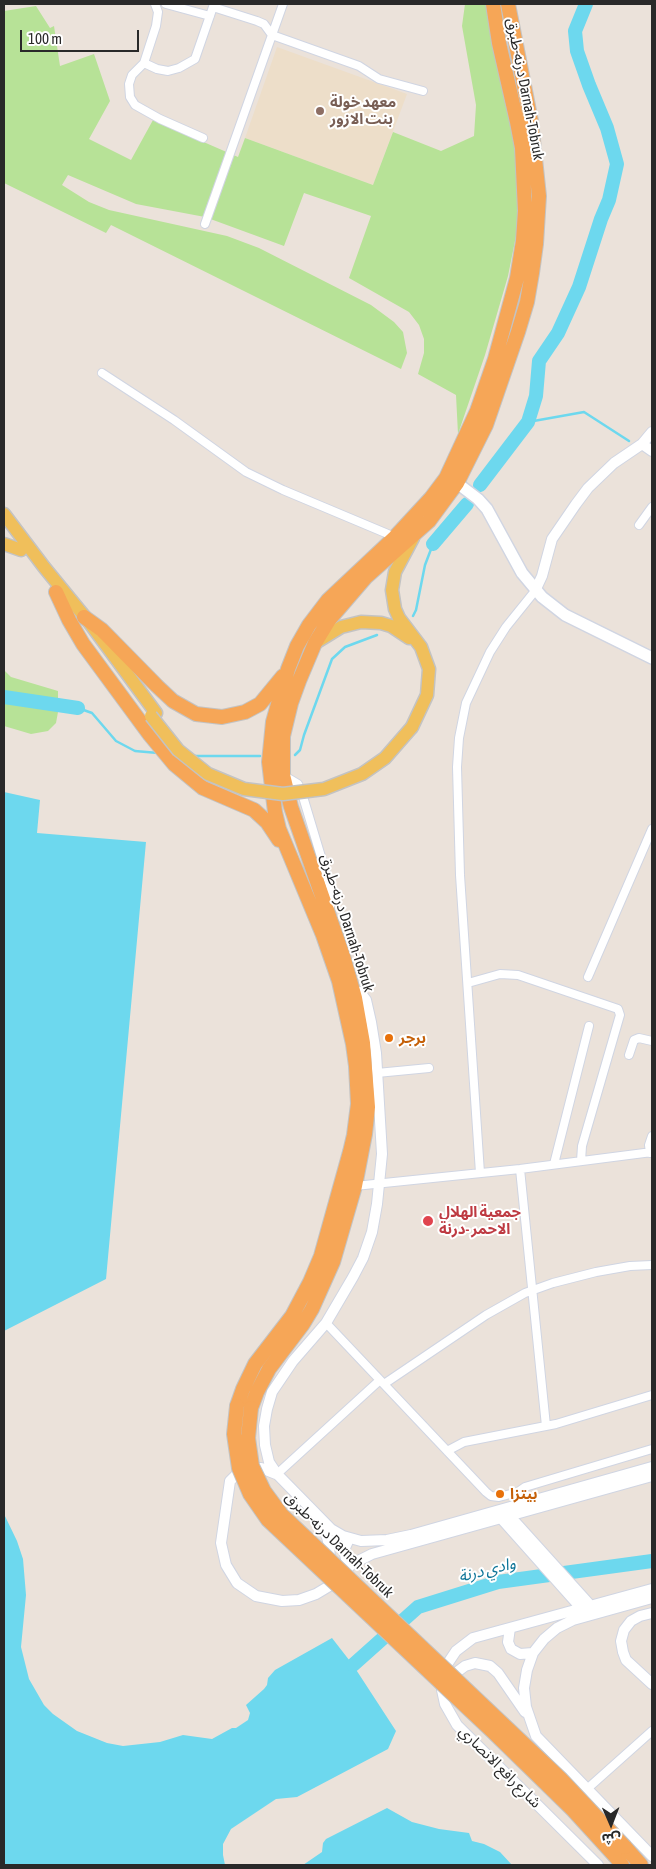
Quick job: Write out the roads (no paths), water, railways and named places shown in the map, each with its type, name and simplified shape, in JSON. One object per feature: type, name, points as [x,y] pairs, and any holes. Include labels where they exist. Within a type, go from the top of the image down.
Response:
[{"type":"highway","name":"درنه-طبرق Darnah-Tobruk","points":[[244,1407],[243,1389],[255,1364],[292,1316],[317,1265],[329,1230],[357,1119],[356,1066],[345,1004],[323,935],[279,829],[274,812],[269,762],[273,722],[288,669],[297,646],[328,600],[396,537],[439,488],[451,470],[467,436],[490,376],[517,278],[523,241],[525,211],[522,148],[499,43],[493,4]]},
{"type":"highway","name":"درنه-طبرق Darnah-Tobruk","points":[[508,4],[535,147],[538,196],[536,244],[527,302],[499,392],[480,440],[457,483],[429,521],[380,564],[353,591],[329,620],[315,643],[295,691],[286,720],[283,736],[283,775],[290,807],[353,990],[363,1043],[368,1107],[355,1186],[342,1235],[322,1288],[303,1324],[266,1374],[257,1392],[244,1407],[234,1434],[239,1468],[250,1494],[268,1520],[492,1731],[621,1856],[640,1865]]},
{"type":"highway","points":[[56,592],[69,620],[84,644],[150,735],[174,764],[203,788],[254,810],[266,822],[291,857]]},
{"type":"highway","points":[[84,616],[102,630],[173,701],[188,710],[204,716],[230,716],[253,708],[260,704],[288,669]]},
{"type":"main road","points":[[457,483],[478,499],[487,510],[516,564],[532,586],[550,604],[565,615],[652,658]]},
{"type":"main road","points":[[4,514],[38,560],[84,616],[153,714]]},
{"type":"main road","points":[[4,526],[21,550],[153,714],[182,746],[211,768],[246,783],[283,788],[323,784],[354,772],[381,753],[410,725],[427,695],[428,670],[421,647],[398,618],[392,590],[395,572],[414,535]]},
{"type":"main road","points":[[4,544],[21,550]]},
{"type":"main road","points":[[315,643],[341,627],[361,622],[381,623],[391,626],[407,636],[419,654],[424,675],[420,700],[410,725]]},
{"type":"street","points":[[155,4],[158,18],[144,63],[132,75],[130,97],[135,105],[160,119],[204,138]]},
{"type":"street","points":[[166,4],[210,16]]},
{"type":"street","points":[[205,224],[283,4]]},
{"type":"street","points":[[144,63],[157,69],[168,71],[189,64],[195,59],[214,5],[264,24],[272,35],[359,66],[379,79],[423,91]]},
{"type":"street","points":[[102,373],[174,420],[246,472],[283,490],[396,537]]},
{"type":"street","points":[[480,1173],[458,834],[457,752],[460,725],[468,698],[490,652],[543,571],[552,539],[582,496],[614,463],[642,444],[652,432]]},
{"type":"street","points":[[642,444],[652,451]]},
{"type":"street","points":[[639,525],[652,507]]},
{"type":"street","points":[[588,977],[652,829]]},
{"type":"street","points":[[468,983],[500,974],[518,975],[618,1009],[620,1015],[582,1146],[581,1161]]},
{"type":"street","points":[[353,990],[363,994],[368,1008],[374,1037],[377,1073],[382,1138],[380,1184],[372,1232],[363,1258],[326,1323],[293,1362],[272,1392],[264,1426],[265,1445],[269,1462],[277,1474],[337,1533],[349,1539],[361,1541],[399,1538],[505,1517],[652,1467]]},
{"type":"street","points":[[554,1164],[589,1026]]},
{"type":"street","points":[[629,1055],[634,1040],[639,1038],[652,1041]]},
{"type":"street","points":[[377,1073],[429,1068]]},
{"type":"street","points":[[355,1186],[520,1169],[651,1152],[649,1144],[652,1136]]},
{"type":"street","points":[[520,1169],[546,1426]]},
{"type":"street","points":[[277,1474],[382,1382],[486,1314],[532,1290],[553,1283],[596,1272],[630,1266],[652,1265]]},
{"type":"street","points":[[326,1323],[491,1496],[499,1497],[518,1492],[526,1487],[652,1449]]},
{"type":"street","points":[[447,1451],[464,1442],[546,1426],[652,1395]]},
{"type":"street","points":[[277,1474],[266,1469],[255,1468],[238,1473],[230,1481],[221,1542],[226,1565],[233,1578],[243,1588],[256,1596],[290,1601],[308,1598],[330,1585],[352,1564],[372,1554],[652,1476]]},
{"type":"street","points":[[505,1517],[584,1604]]},
{"type":"street","points":[[322,1519],[330,1552],[330,1585]]},
{"type":"street","points":[[349,1539],[344,1550],[346,1559],[352,1564]]},
{"type":"street","name":"شارع رافع الانصاري","points":[[598,1865],[457,1725],[445,1704],[442,1690],[443,1676],[448,1663],[456,1651],[473,1638],[584,1604],[652,1589]]},
{"type":"street","points":[[528,1717],[524,1688],[527,1670],[534,1653],[550,1633],[565,1623],[652,1598]]},
{"type":"street","points":[[652,1615],[636,1624],[629,1632],[627,1648],[634,1666],[652,1684]]},
{"type":"street","points":[[510,1628],[508,1642],[511,1648],[520,1654],[534,1653]]},
{"type":"street","points":[[445,1704],[452,1681],[457,1672],[465,1666],[480,1663],[490,1666],[498,1673],[528,1717],[536,1736],[652,1856]]},
{"type":"street","points":[[587,1789],[652,1731]]},
{"type":"water","points":[[4,792],[40,800],[37,833],[146,842],[106,1279],[4,1331]]},
{"type":"water","points":[[4,1514],[23,1559],[26,1595],[21,1647],[29,1679],[44,1705],[77,1731],[107,1743],[123,1746],[160,1742],[183,1735],[212,1739],[248,1720],[250,1713],[246,1705],[264,1689],[268,1678],[275,1670],[332,1638],[353,1665],[396,1731],[388,1749],[297,1797],[276,1799],[231,1829],[223,1844],[225,1865],[4,1865]]},
{"type":"water","points":[[387,1808],[412,1822],[439,1829],[469,1833],[472,1841],[484,1844],[500,1852],[512,1865],[303,1865],[322,1852],[323,1843],[326,1839]]},
{"type":"waterway","points":[[480,485],[528,422],[536,396],[539,361],[558,333],[579,287],[609,200],[617,164],[607,128],[577,51],[575,31],[586,4]]},
{"type":"waterway","points":[[528,422],[584,412],[629,441]]},
{"type":"waterway","points":[[433,544],[467,504]]},
{"type":"waterway","points":[[413,616],[416,610],[425,565],[433,544]]},
{"type":"waterway","points":[[295,755],[300,750],[332,659],[345,647],[377,635]]},
{"type":"waterway","points":[[4,697],[78,708]]},
{"type":"waterway","points":[[78,708],[92,713],[116,741],[135,751],[158,753]]},
{"type":"waterway","points":[[194,756],[260,756]]},
{"type":"waterway","name":"وادي درنة","points":[[353,1665],[418,1607],[498,1582],[652,1561]]},
{"type":"place","name":"معهد خولة بنت الازور","points":[[320,111]]},
{"type":"place","name":"برجر","points":[[389,1038]]},
{"type":"place","name":"جمعية الهلال الاحمر -درنة","points":[[428,1221]]},
{"type":"place","name":"بيتزا","points":[[500,1494]]}]
